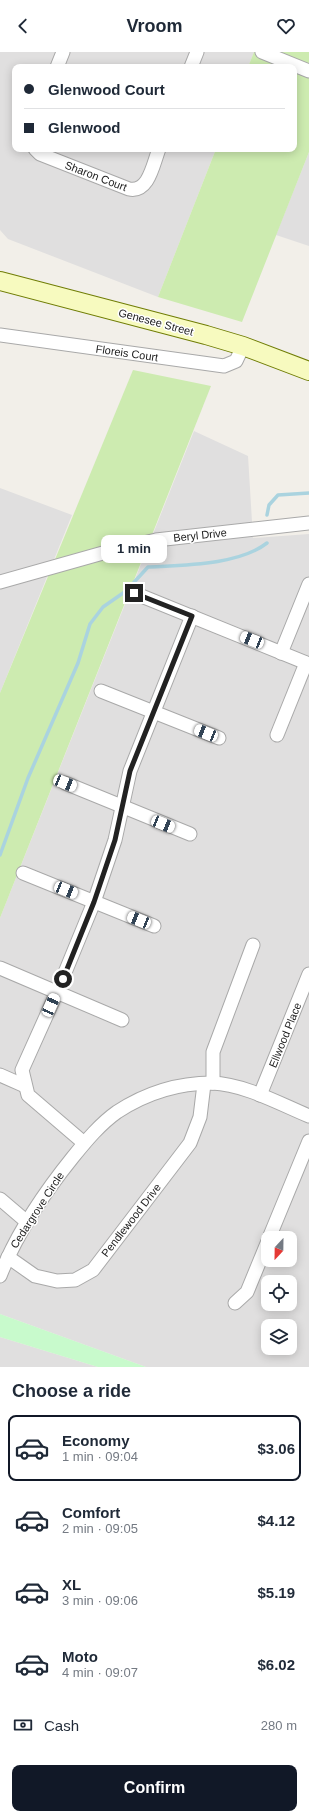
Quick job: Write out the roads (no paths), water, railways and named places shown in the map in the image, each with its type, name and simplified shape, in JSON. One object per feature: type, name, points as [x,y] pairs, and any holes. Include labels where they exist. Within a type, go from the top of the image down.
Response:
[{"type":"main road","name":"Genesee Street","points":[[0,281],[199,333],[243,346],[309,371]]},
{"type":"street","points":[[58,64],[63,52]]},
{"type":"street","points":[[192,64],[197,52]]},
{"type":"street","points":[[262,52],[292,64]]},
{"type":"street","points":[[297,66],[309,71]]},
{"type":"street","name":"Sharon Court","points":[[38,152],[129,189],[136,190],[141,188],[147,180],[158,152]]},
{"type":"street","name":"Floreis Court","points":[[0,335],[224,366],[236,362],[243,346]]},
{"type":"street","name":"Beryl Drive","points":[[0,582],[110,551],[156,540],[309,523]]},
{"type":"street","points":[[281,652],[309,584]]},
{"type":"street","points":[[134,593],[308,663],[277,735]]},
{"type":"street","points":[[84,1143],[28,1095],[22,1070],[57,992],[94,902],[115,840],[130,771],[192,616]]},
{"type":"street","points":[[101,691],[219,738]]},
{"type":"street","points":[[65,783],[190,834]]},
{"type":"street","points":[[23,873],[154,926]]},
{"type":"street","name":"Pendlewood Drive","points":[[8,1257],[35,1276],[57,1281],[76,1280],[92,1270],[190,1143],[200,1117],[212,1070],[213,1052],[254,945]]},
{"type":"street","points":[[0,968],[122,1020]]},
{"type":"street","name":"Ellwood Place","points":[[260,1095],[309,974]]},
{"type":"street","points":[[0,1075],[25,1086]]},
{"type":"street","name":"Cedargrove Circle","points":[[0,1276],[8,1257],[27,1222],[50,1186],[84,1143],[116,1113],[135,1101],[170,1087],[208,1084],[260,1095],[309,1116]]},
{"type":"street","points":[[272,1231],[309,1141]]},
{"type":"street","points":[[0,1199],[27,1222]]},
{"type":"street","points":[[236,1303],[247,1292],[261,1258]]},
{"type":"waterway","points":[[267,515],[269,505],[278,495],[309,493]]},
{"type":"waterway","points":[[0,855],[28,778],[78,663],[90,624],[103,607],[126,591],[148,567],[227,560],[242,556],[267,543]]}]
